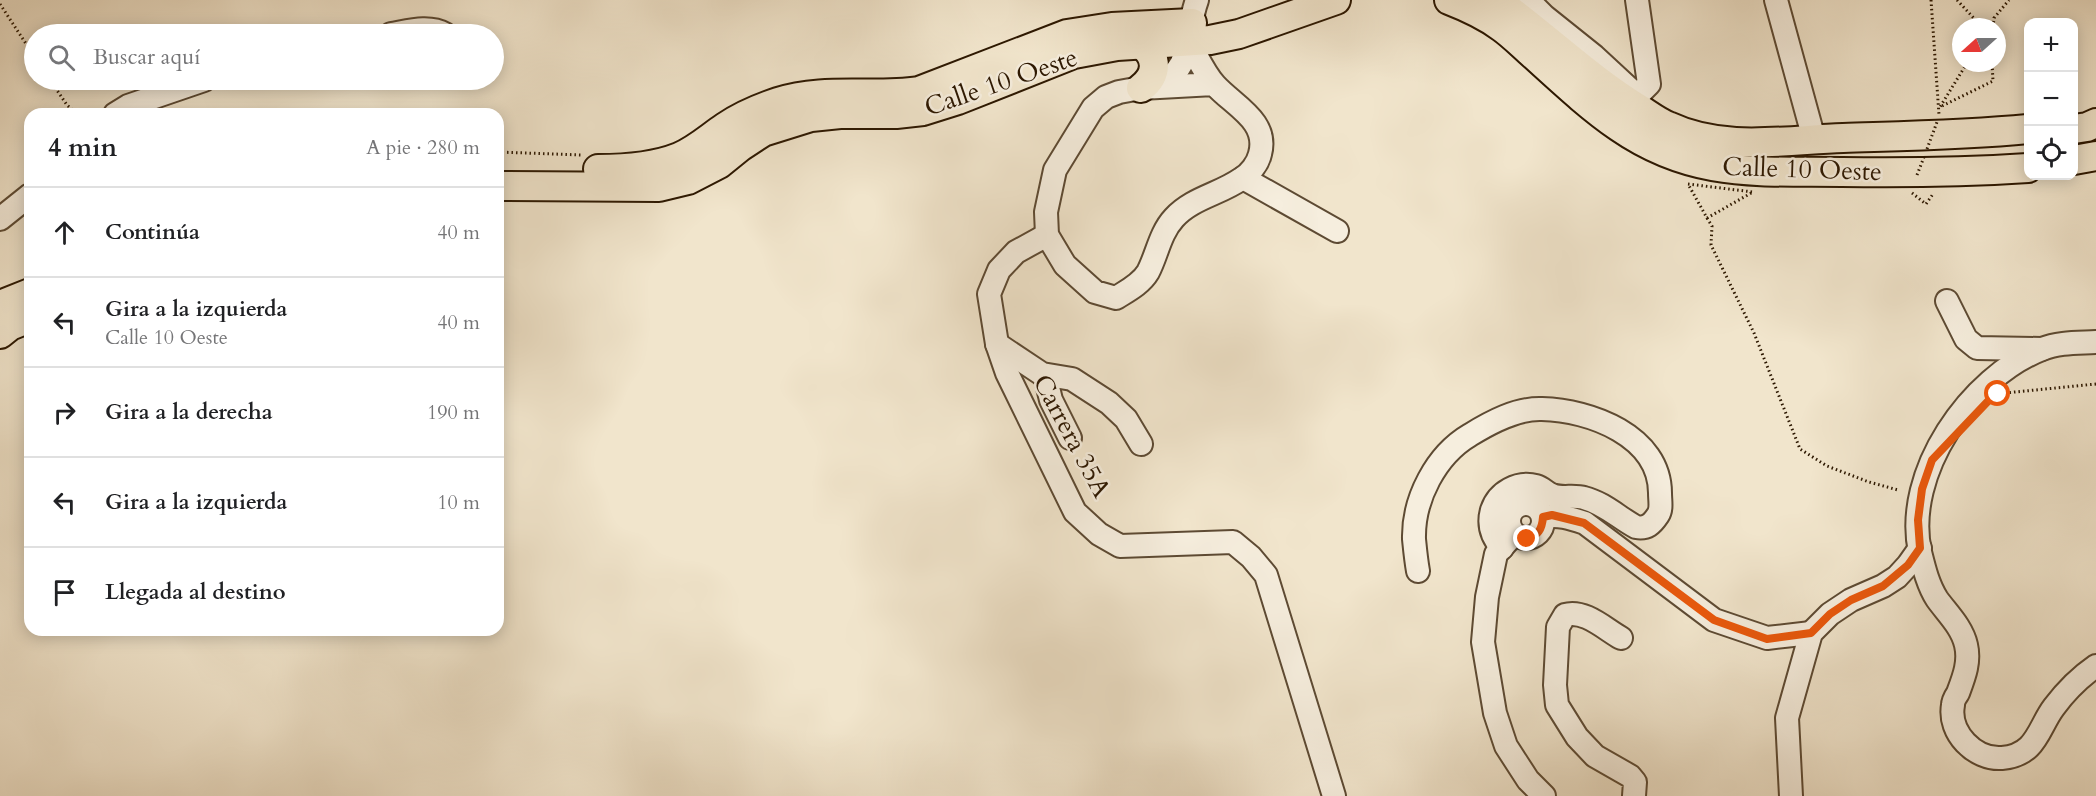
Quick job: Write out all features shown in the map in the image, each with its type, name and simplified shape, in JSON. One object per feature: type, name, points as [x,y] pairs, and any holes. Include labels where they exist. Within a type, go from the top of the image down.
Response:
[{"type":"main road","name":"Calle 10 Oeste","points":[[504,167],[615,169],[654,164],[680,157],[726,126],[753,111],[780,101],[806,95],[838,93],[895,95],[919,91],[1067,34],[1112,27],[1206,22],[1275,0]]},
{"type":"main road","name":"Calle 10 Oeste","points":[[1192,22],[1210,40],[1239,34],[1336,0]]},
{"type":"main road","name":"Calle 10 Oeste","points":[[1449,0],[1501,27],[1619,127],[1660,152],[1723,169],[1750,171],[1906,174],[2024,168]]},
{"type":"main road","name":"Calle 10 Oeste","points":[[1496,0],[1593,77],[1668,126],[1725,141],[1782,143],[1814,139],[1968,134],[2024,129]]},
{"type":"main road","name":"Calle 10 Oeste","points":[[504,186],[659,187],[669,185],[688,180],[719,164],[763,132],[811,117],[923,111],[958,100],[1074,54],[1117,46],[1142,45],[1192,22]]},
{"type":"main road","points":[[1141,88],[1148,83],[1154,70],[1152,55],[1142,45]]},
{"type":"main road","points":[[2078,123],[2096,122]]},
{"type":"main road","points":[[2078,128],[2096,122]]},
{"type":"main road","points":[[1906,174],[1916,166],[1968,167],[1978,165],[1984,157],[1985,146],[1978,137],[1968,134]]},
{"type":"main road","points":[[2024,136],[2016,141],[2013,154],[2019,165],[2024,167]]},
{"type":"main road","points":[[2078,159],[2096,156]]},
{"type":"main road","points":[[0,305],[24,295]]},
{"type":"main road","points":[[0,334],[10,326],[24,320]]},
{"type":"street","points":[[1528,0],[1634,93],[1642,91],[1649,84],[1637,0]]},
{"type":"street","points":[[1776,0],[1814,139]]},
{"type":"street","points":[[1192,22],[1214,84],[1260,129],[1262,140],[1259,159],[1243,178],[1190,205],[1174,218],[1148,272],[1140,282],[1116,298],[1095,291],[1065,265],[1047,235],[1046,212],[1055,170],[1093,108],[1106,97],[1119,92],[1154,86],[1175,74],[1182,63],[1192,22]]},
{"type":"street","points":[[1141,88],[1214,84]]},
{"type":"street","points":[[125,108],[175,90]]},
{"type":"street","points":[[1243,178],[1337,231]]},
{"type":"street","points":[[0,219],[24,200]]},
{"type":"street","name":"Carrera 35A","points":[[1047,235],[1016,252],[999,270],[989,294],[997,344],[1007,373],[1076,512],[1099,534],[1120,546],[1233,542],[1251,557],[1266,575],[1334,796]]},
{"type":"street","points":[[1947,301],[1966,339],[1977,348],[2042,349],[2063,344],[2096,342]]},
{"type":"street","points":[[997,344],[1045,375],[1072,379],[1109,403],[1126,419],[1141,444]]},
{"type":"street","points":[[2042,349],[1998,374],[1968,404],[1942,438],[1922,489],[1918,520],[1920,548],[1926,574],[1936,598],[1956,623],[1966,643],[1966,673],[1953,705],[1954,724],[1963,740],[1973,750],[2002,758],[2024,751],[2039,735],[2052,710],[2066,691],[2096,666]]},
{"type":"street","points":[[1045,375],[1051,400],[1070,438]]},
{"type":"street","points":[[1418,571],[1414,537],[1416,516],[1428,482],[1448,451],[1467,436],[1492,422],[1512,414],[1541,409],[1586,416],[1617,428],[1632,438],[1651,460],[1660,485],[1660,512],[1652,524],[1643,529],[1636,527],[1602,505],[1584,498],[1552,495],[1536,486],[1516,486],[1500,496],[1491,513],[1492,532],[1508,541]]},
{"type":"street","points":[[1544,796],[1527,780],[1506,746],[1496,713],[1483,642],[1487,597],[1496,554],[1508,541],[1510,529],[1508,519],[1512,510],[1520,504],[1530,503],[1538,508],[1543,517],[1552,515],[1584,523],[1714,620],[1767,639],[1811,633]]},
{"type":"street","points":[[1791,796],[1787,718],[1811,633],[1837,609],[1897,577],[1920,548]]},
{"type":"street","points":[[1621,638],[1581,614],[1565,615],[1558,627],[1555,685],[1557,705],[1577,737],[1595,756],[1630,776],[1635,782],[1634,796]]},
{"type":"path","points":[[1931,0],[1940,110]]},
{"type":"path","points":[[1957,0],[1974,18]]},
{"type":"path","points":[[1994,18],[2009,0]]},
{"type":"path","points":[[0,4],[24,41]]},
{"type":"path","points":[[1940,110],[1962,72]]},
{"type":"path","points":[[1940,110],[1993,81],[1992,72]]},
{"type":"path","points":[[57,90],[70,108]]},
{"type":"path","points":[[1927,149],[1937,122]]},
{"type":"path","points":[[1906,174],[1924,158]]},
{"type":"path","points":[[1707,218],[1753,192],[1688,184],[1707,218],[1712,226],[1711,245],[1754,333],[1800,449],[1827,466],[1898,490]]},
{"type":"path","points":[[1998,394],[2096,384]]},
{"type":"route","points":[[1527,539],[1536,535],[1542,527],[1543,517],[1552,515],[1584,523],[1714,620],[1767,639],[1811,633],[1830,614],[1851,600],[1883,586],[1897,577],[1908,565],[1920,548],[1918,520],[1922,489],[1932,460],[1991,398],[1998,394]]}]
